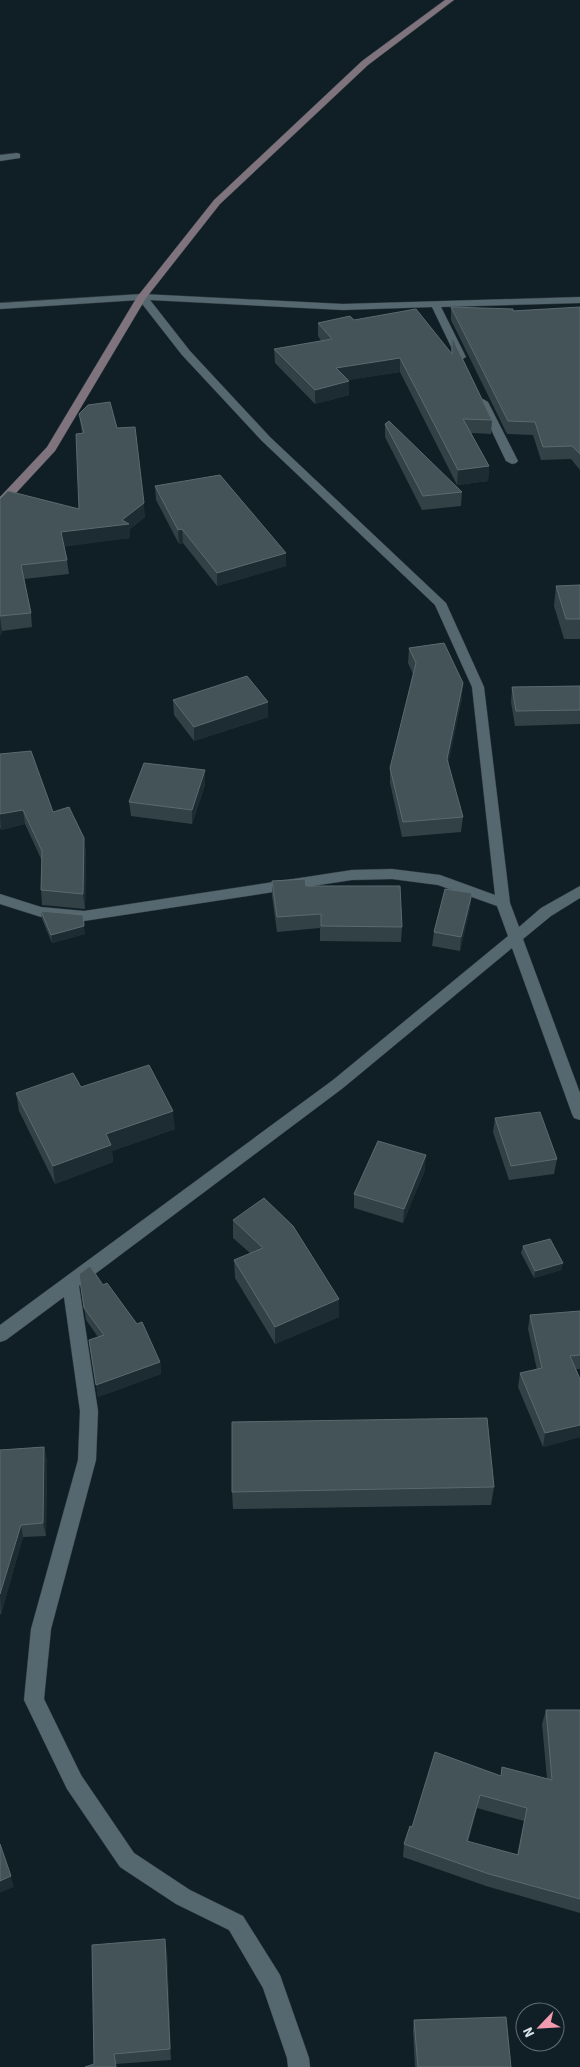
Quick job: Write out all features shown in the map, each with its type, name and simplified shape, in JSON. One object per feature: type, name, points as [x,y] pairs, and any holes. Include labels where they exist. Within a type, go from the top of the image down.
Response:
[{"type":"street","points":[[0,504],[51,449],[142,297],[217,202],[365,63],[450,0]]},
{"type":"street","points":[[0,158],[17,156]]},
{"type":"street","points":[[142,297],[186,353],[266,439],[440,603],[478,687],[503,903],[580,1114]]},
{"type":"street","points":[[0,306],[142,297],[344,307],[580,300]]},
{"type":"street","points":[[435,304],[465,365]]},
{"type":"street","points":[[478,391],[512,461]]},
{"type":"street","points":[[0,899],[37,913],[57,917],[84,916],[352,875],[392,874],[440,880],[503,903]]},
{"type":"street","points":[[0,1335],[338,1084],[546,912],[580,891]]},
{"type":"street","points":[[70,1283],[89,1411],[87,1460],[41,1629],[34,1700],[74,1782],[127,1860],[183,1897],[236,1922],[272,1982],[298,2058],[298,2067]]},
{"type":"building","points":[[451,307],[513,309],[513,311],[580,307],[580,454],[572,446],[543,447],[535,422],[508,421]]},
{"type":"building","points":[[416,309],[452,354],[452,337],[492,420],[463,419],[489,466],[458,470],[400,358],[336,368],[349,381],[315,390],[274,349],[332,339],[318,323],[350,316],[354,320]]},
{"type":"building","points":[[110,402],[117,428],[135,427],[144,503],[122,520],[129,524],[61,532],[67,560],[21,565],[31,613],[0,616],[0,499],[8,491],[79,509],[76,434],[84,433],[79,414],[88,405]]},
{"type":"building","points":[[389,421],[462,492],[423,496],[385,424]]},
{"type":"building","points":[[220,475],[286,553],[217,573],[182,529],[178,530],[155,486]]},
{"type":"building","points":[[580,585],[580,619],[566,619],[556,586]]},
{"type":"building","points":[[444,643],[463,683],[447,759],[463,817],[403,822],[390,768],[416,663],[409,648]]},
{"type":"building","points":[[247,676],[268,702],[194,727],[173,700]]},
{"type":"building","points":[[580,686],[580,710],[516,711],[512,687]]},
{"type":"building","points":[[31,751],[53,812],[69,807],[84,838],[83,894],[41,890],[42,851],[23,810],[0,814],[0,754]]},
{"type":"building","points":[[144,763],[205,770],[192,810],[129,802]]},
{"type":"building","points":[[305,879],[306,886],[400,886],[402,927],[321,926],[321,914],[277,917],[272,881]]},
{"type":"building","points":[[445,889],[472,893],[461,937],[434,932]]},
{"type":"building","points":[[41,911],[83,915],[84,926],[51,935]]},
{"type":"building","points":[[149,1065],[173,1111],[106,1134],[111,1145],[53,1166],[16,1093],[73,1073],[81,1087]]},
{"type":"building","points":[[540,1112],[557,1159],[511,1166],[495,1118]]},
{"type":"building","points":[[378,1141],[426,1155],[404,1209],[354,1194]]},
{"type":"building","points":[[264,1198],[293,1226],[339,1299],[275,1327],[234,1260],[263,1248],[233,1220]]},
{"type":"building","points":[[550,1239],[563,1263],[535,1271],[523,1246]]},
{"type":"building","points":[[90,1266],[103,1285],[107,1283],[137,1324],[142,1322],[160,1362],[96,1385],[89,1340],[104,1335],[84,1308],[79,1274]]},
{"type":"building","points":[[580,1311],[580,1355],[570,1356],[580,1379],[580,1425],[545,1433],[520,1373],[542,1368],[530,1315]]},
{"type":"building","points":[[487,1418],[494,1487],[232,1492],[232,1422]]},
{"type":"building","points":[[44,1447],[43,1523],[21,1525],[0,1594],[0,1450]]},
{"type":"building","points":[[546,1710],[580,1710],[580,1899],[489,1874],[404,1844],[410,1826],[412,1827],[435,1752],[501,1776],[502,1767],[552,1780]],"holes":[[[480,1795],[527,1808],[518,1855],[467,1841]]]},
{"type":"building","points":[[0,1844],[11,1876],[0,1881]]},
{"type":"building","points":[[165,1939],[170,2049],[114,2054],[116,2067],[85,2067],[94,2064],[92,1945]]},
{"type":"building","points":[[506,2017],[511,2067],[418,2067],[414,2020]]}]
